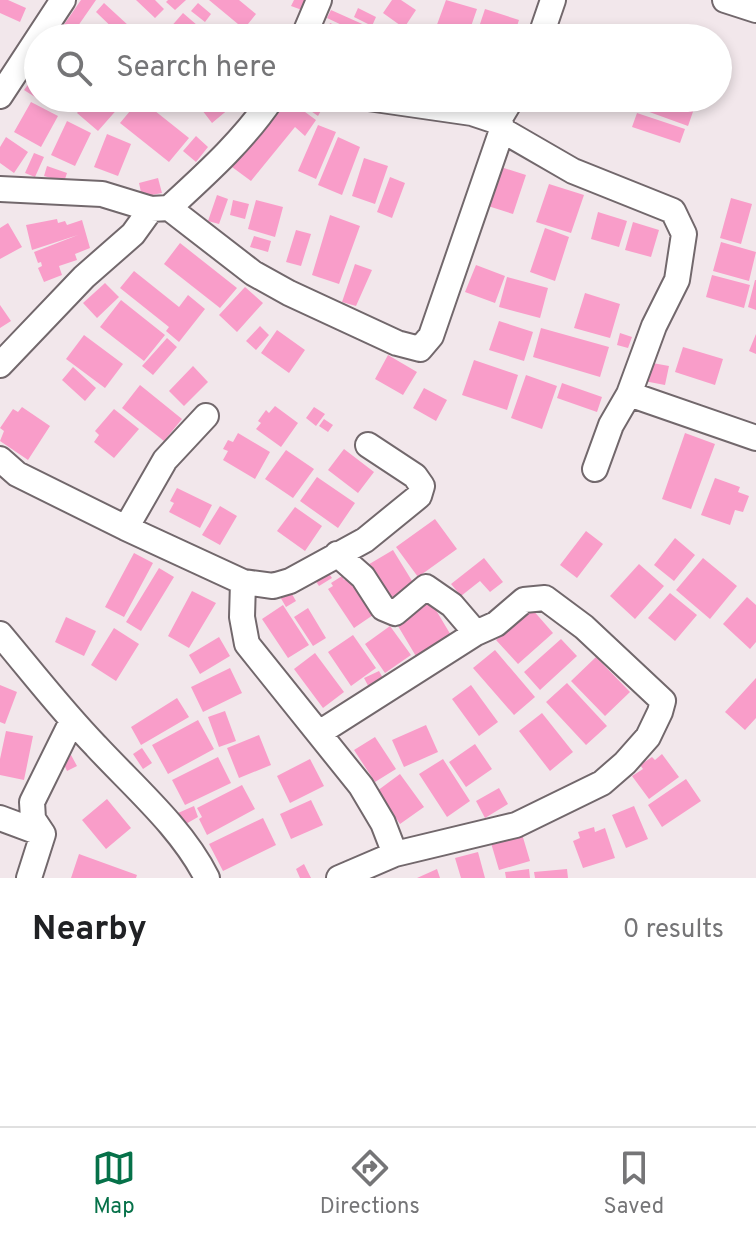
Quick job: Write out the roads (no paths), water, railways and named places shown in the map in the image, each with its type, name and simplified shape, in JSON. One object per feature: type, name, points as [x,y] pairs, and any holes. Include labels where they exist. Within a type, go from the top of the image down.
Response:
[{"type":"street","points":[[47,24],[63,0]]},
{"type":"street","points":[[309,24],[319,0]]},
{"type":"street","points":[[545,24],[553,0]]},
{"type":"street","points":[[725,0],[756,10]]},
{"type":"street","points":[[0,96],[24,59]]},
{"type":"street","points":[[0,365],[84,277],[160,208],[222,159],[262,112]]},
{"type":"street","points":[[465,112],[493,120],[504,115]]},
{"type":"street","points":[[0,189],[102,194],[160,208],[253,273],[397,343],[420,349],[431,336],[504,115]]},
{"type":"street","points":[[504,115],[573,171],[673,211],[684,234],[677,280],[654,326],[629,394],[611,425],[595,469]]},
{"type":"street","points":[[629,394],[756,438]]},
{"type":"street","points":[[126,528],[165,460],[206,416]]},
{"type":"street","points":[[0,459],[17,474],[126,528],[243,582],[273,586],[290,581],[365,540],[419,496],[422,486],[415,476],[368,445]]},
{"type":"street","points":[[337,554],[363,577],[383,608],[395,613],[426,587],[452,605],[476,633]]},
{"type":"street","points":[[243,582],[242,617],[247,644],[361,786],[383,823],[395,854]]},
{"type":"street","points":[[319,733],[476,633],[496,624],[524,600],[545,598],[584,627],[663,701],[648,737],[602,783],[516,825],[395,854],[339,878]]},
{"type":"street","points":[[0,634],[72,721],[162,817],[200,864],[207,878]]},
{"type":"street","points":[[43,834],[33,819],[32,802],[72,721]]},
{"type":"street","points":[[0,818],[43,834]]},
{"type":"street","points":[[29,878],[43,834]]}]
